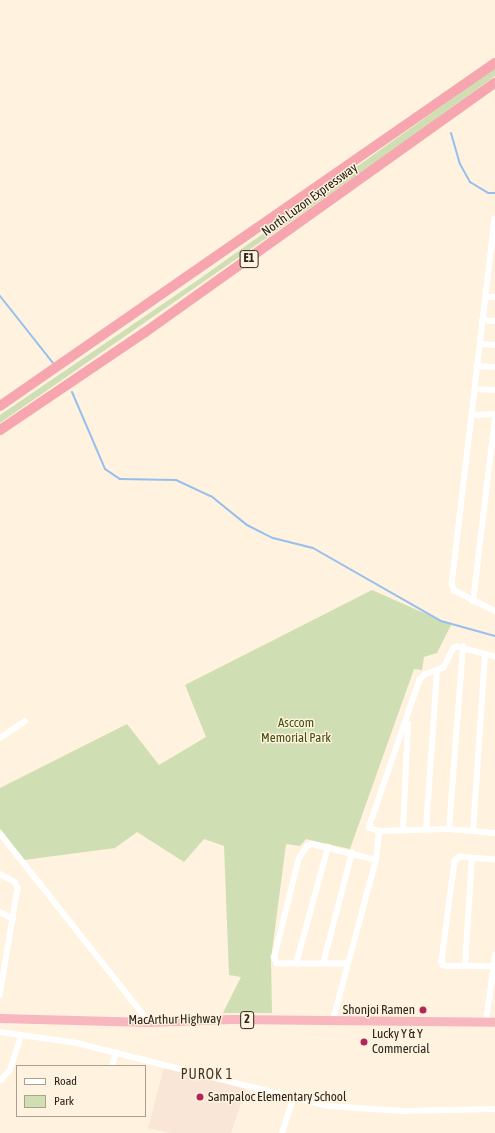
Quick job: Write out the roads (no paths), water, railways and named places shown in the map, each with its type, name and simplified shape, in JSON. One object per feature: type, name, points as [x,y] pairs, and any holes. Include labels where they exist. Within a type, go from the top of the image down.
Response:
[{"type":"highway","name":"North Luzon Expressway","points":[[0,406],[495,63]]},
{"type":"highway","name":"North Luzon Expressway","points":[[0,430],[144,333],[495,83]]},
{"type":"highway","name":"MacArthur Highway","points":[[0,1018],[149,1022],[333,1020],[491,1022]]},
{"type":"street","points":[[495,219],[487,297],[482,320],[481,344],[476,366],[475,389],[452,583],[454,590],[473,602],[495,611]]},
{"type":"street","points":[[487,297],[495,297]]},
{"type":"street","points":[[482,320],[495,321]]},
{"type":"street","points":[[481,344],[495,345]]},
{"type":"street","points":[[476,366],[495,368]]},
{"type":"street","points":[[475,389],[495,390]]},
{"type":"street","points":[[472,415],[495,416],[473,602]]},
{"type":"street","points":[[495,657],[463,648],[454,648],[446,665],[437,672],[425,675],[420,680],[408,719],[370,821],[370,828],[379,831],[449,829],[495,833]]},
{"type":"street","points":[[449,829],[463,648]]},
{"type":"street","points":[[474,831],[485,655]]},
{"type":"street","points":[[426,829],[437,672]]},
{"type":"street","points":[[403,830],[408,719]]},
{"type":"street","points":[[0,738],[24,721]]},
{"type":"street","points":[[333,1020],[376,860],[379,831]]},
{"type":"street","points":[[0,833],[149,1022]]},
{"type":"street","points":[[348,964],[277,964],[274,958],[300,858],[309,843],[376,860]]},
{"type":"street","points":[[296,964],[328,847]]},
{"type":"street","points":[[323,964],[352,853]]},
{"type":"street","points":[[495,860],[460,857],[455,861],[442,961],[443,965],[446,966],[495,966]]},
{"type":"street","points":[[465,965],[472,858]]},
{"type":"street","points":[[0,874],[18,886],[0,996]]},
{"type":"street","points":[[0,912],[13,919]]},
{"type":"street","points":[[491,1022],[489,993],[494,985],[495,956]]},
{"type":"street","points":[[0,1032],[77,1043],[294,1096],[327,1106],[364,1110],[495,1109]]},
{"type":"street","points":[[1,1080],[10,1070],[21,1036]]},
{"type":"street","points":[[112,1065],[116,1053]]},
{"type":"street","points":[[282,1133],[294,1096]]},
{"type":"waterway","points":[[451,133],[460,164],[470,182],[488,193],[495,193]]},
{"type":"waterway","points":[[0,296],[53,363]]},
{"type":"waterway","points":[[72,392],[105,469],[120,479],[176,480],[211,496],[247,525],[273,538],[313,548],[441,621],[495,636]]},
{"type":"place","name":"Shonjoi Ramen","points":[[423,1010]]},
{"type":"place","name":"Lucky Y & Y Commercial","points":[[364,1042]]},
{"type":"place","name":"Sampaloc Elementary School","points":[[200,1097]]},
{"type":"district","name":"PUROK 1","points":[[207,1074]]},
{"type":"park label","name":"Asccom Memorial Park","points":[[296,732]]}]
